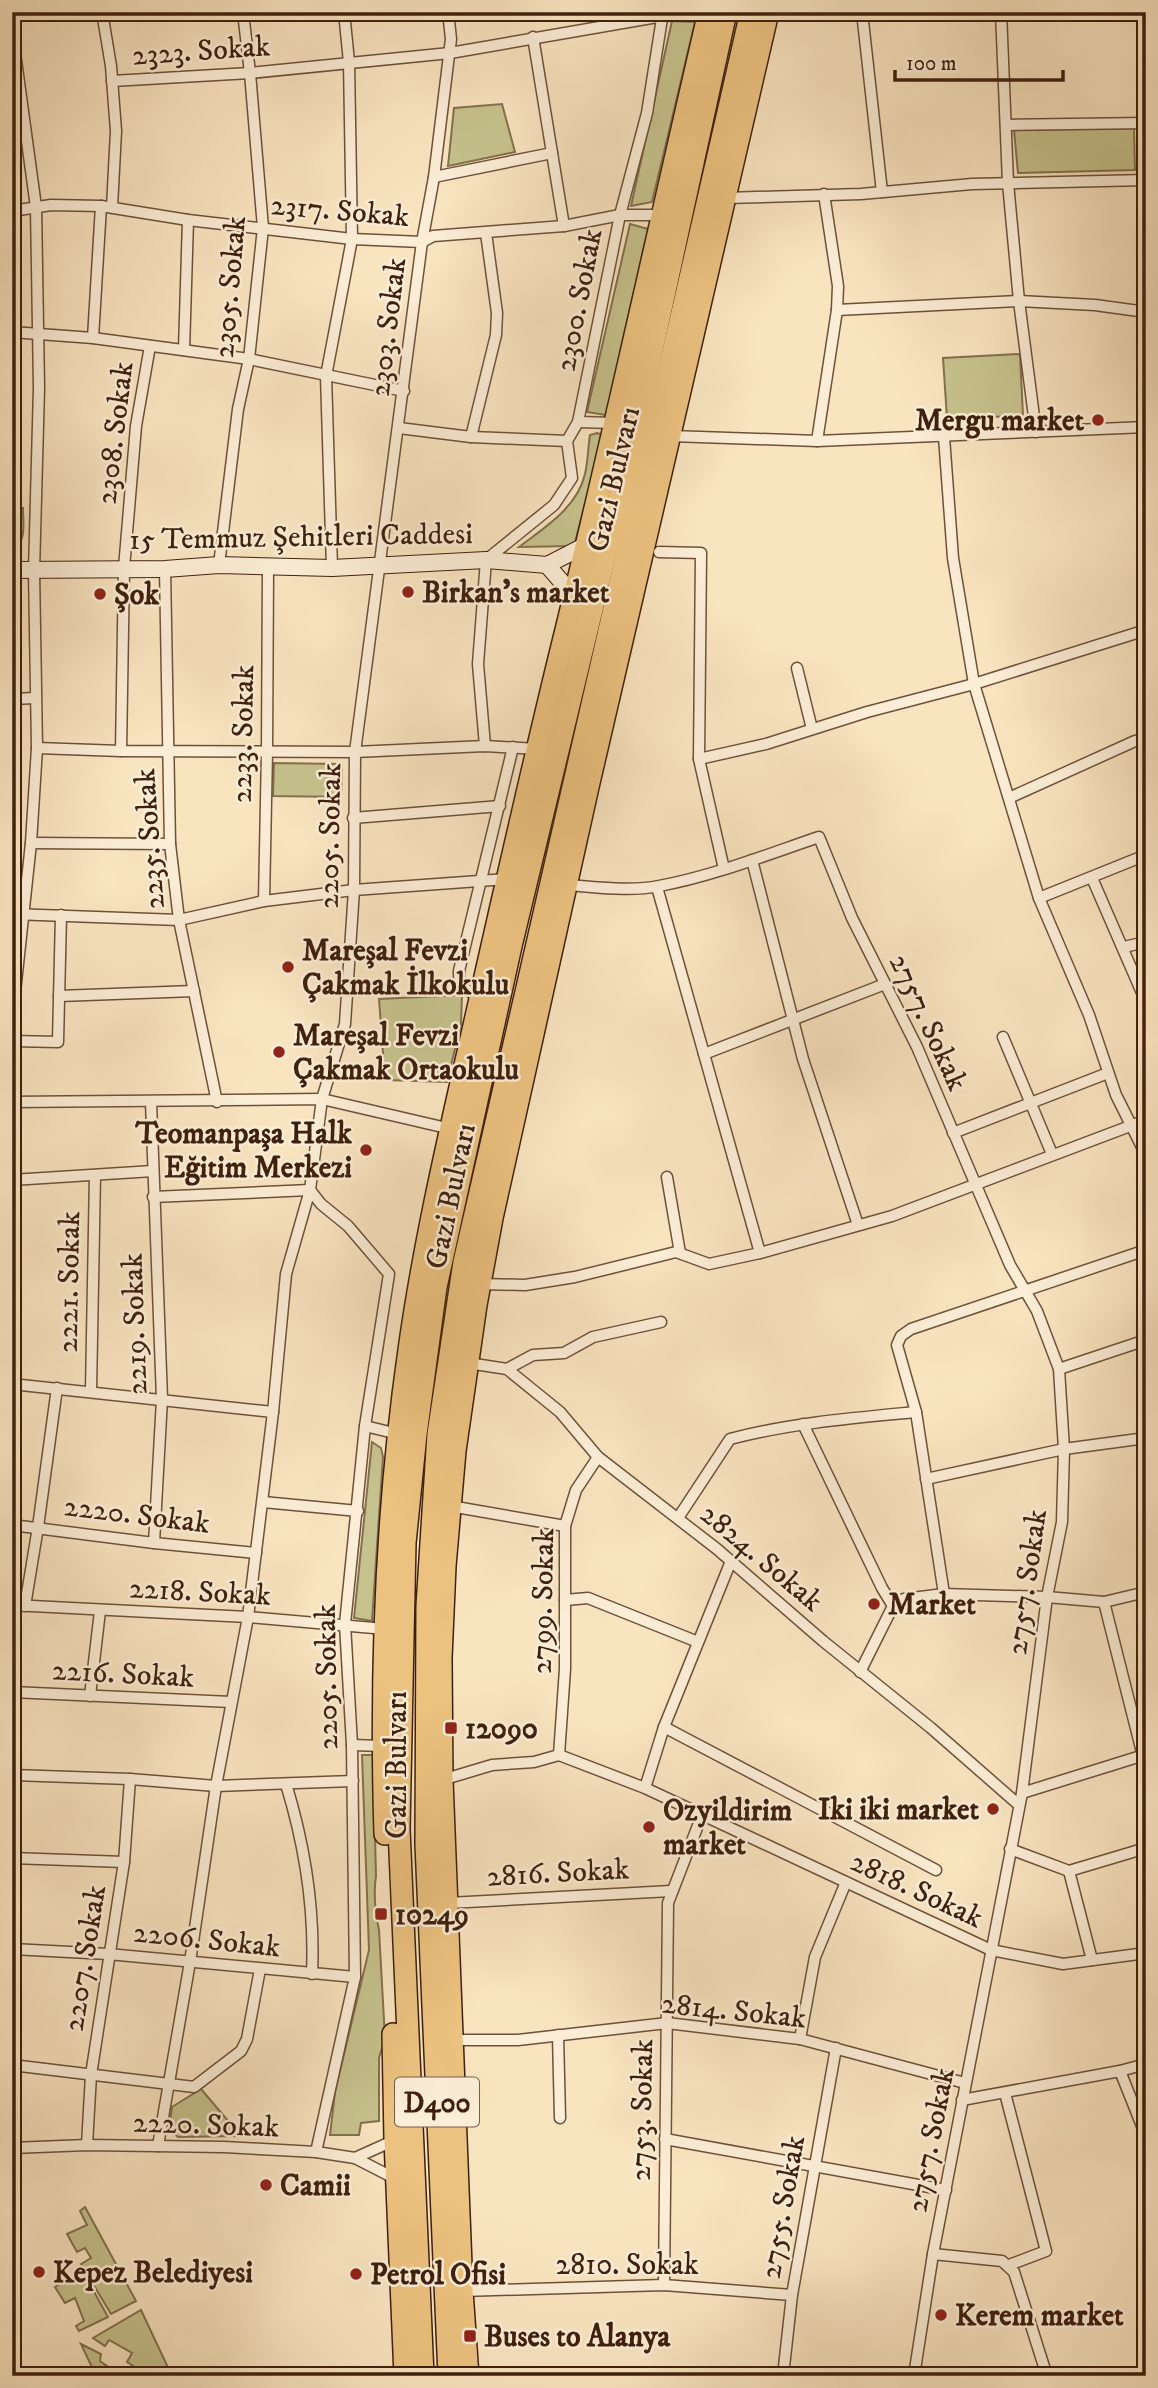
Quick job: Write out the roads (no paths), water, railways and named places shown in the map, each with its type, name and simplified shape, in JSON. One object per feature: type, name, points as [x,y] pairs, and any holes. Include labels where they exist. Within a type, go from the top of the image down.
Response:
[{"type":"highway","name":"Gazi Bulvarı","points":[[448,2368],[426,1844],[427,1606],[437,1447],[464,1262],[751,12]]},
{"type":"highway","points":[[468,2376],[461,2291],[451,2040],[442,1780],[441,1658],[450,1506],[468,1363],[492,1218],[768,12]]},
{"type":"highway","name":"Gazi Bulvarı","points":[[417,2372],[398,1829],[405,1543],[416,1434],[436,1287],[511,946],[628,460],[715,13]]},
{"type":"highway","points":[[417,2372],[396,2179],[382,1746],[385,1629],[398,1434],[430,1226],[451,1129],[661,215],[715,13]]},
{"type":"highway","points":[[442,1780],[426,1844],[448,1903]]},
{"type":"highway","points":[[386,1850],[401,1897],[389,1945]]},
{"type":"main road","points":[[574,596],[547,565],[586,545]]},
{"type":"main road","name":"15 Temmuz Şehitleri Caddesi","points":[[12,570],[165,569],[219,565],[332,568],[486,560],[547,565]]},
{"type":"street","points":[[93,338],[116,131],[102,12]]},
{"type":"street","name":"2305. Sokak","points":[[219,565],[237,409],[249,359],[263,228],[243,12]]},
{"type":"street","points":[[332,568],[326,376],[352,239],[349,62],[344,12]]},
{"type":"street","name":"2303. Sokak","points":[[380,565],[422,242],[434,177],[452,39],[449,12]]},
{"type":"street","points":[[862,12],[882,192]]},
{"type":"street","points":[[1002,12],[1008,183],[1019,301],[1036,432]]},
{"type":"street","points":[[1146,12],[1146,18]]},
{"type":"street","name":"2323. Sokak","points":[[112,81],[250,73],[450,53],[663,14],[715,13]]},
{"type":"street","name":"2300. Sokak","points":[[567,441],[578,422],[620,215],[647,113],[663,14]]},
{"type":"street","points":[[12,31],[36,207],[39,388],[34,571],[37,748],[31,843],[17,915],[12,1020]]},
{"type":"street","points":[[533,37],[564,226]]},
{"type":"street","points":[[1006,125],[1146,123]]},
{"type":"street","points":[[434,177],[552,153]]},
{"type":"street","points":[[726,198],[882,192],[972,184],[1146,180]]},
{"type":"street","points":[[817,440],[837,310],[838,286],[824,194]]},
{"type":"street","name":"2317. Sokak","points":[[12,211],[51,205],[106,207],[187,220],[352,239],[422,242],[433,236],[564,226],[620,215],[661,215]]},
{"type":"street","points":[[184,350],[187,220]]},
{"type":"street","points":[[471,437],[496,335],[497,313],[486,233]]},
{"type":"street","points":[[837,310],[1019,301],[1095,305],[1146,312]]},
{"type":"street","points":[[12,332],[93,338],[249,359],[404,391]]},
{"type":"street","name":"2308. Sokak","points":[[121,751],[124,568],[136,426],[150,346]]},
{"type":"street","points":[[578,422],[614,423]]},
{"type":"street","points":[[671,436],[817,440],[1146,427]]},
{"type":"street","points":[[399,428],[471,437],[567,441],[572,478],[554,505],[486,560],[478,664],[485,746]]},
{"type":"street","points":[[944,437],[953,558],[974,684],[1039,898],[1089,1015],[1108,1073],[1146,1155]]},
{"type":"street","points":[[659,552],[701,553],[699,758],[724,869]]},
{"type":"street","name":"2205. Sokak","points":[[158,2146],[190,1962],[216,1786],[248,1617],[273,1412],[286,1274],[310,1190],[322,1099],[345,1024],[354,890],[355,752],[380,565]]},
{"type":"street","name":"2233. Sokak","points":[[264,901],[268,568]]},
{"type":"street","name":"2235. Sokak","points":[[165,569],[170,844],[178,920],[217,1102]]},
{"type":"street","points":[[699,758],[766,744],[867,712],[974,684],[1146,629]]},
{"type":"street","points":[[797,668],[812,729]]},
{"type":"street","points":[[12,699],[35,698]]},
{"type":"street","points":[[1009,798],[1146,738]]},
{"type":"street","points":[[37,748],[355,752],[485,746],[537,748]]},
{"type":"street","points":[[481,997],[463,988],[458,981],[513,747]]},
{"type":"street","points":[[353,818],[500,806]]},
{"type":"street","name":"2757. Sokak","points":[[751,860],[819,837],[852,918],[917,1047],[1010,1265],[1037,1311],[1059,1369],[1064,1449],[1062,1522],[1047,1597],[1022,1793],[933,2254],[914,2376]]},
{"type":"street","points":[[31,843],[170,844]]},
{"type":"street","points":[[1039,898],[1146,855]]},
{"type":"street","points":[[567,886],[657,887],[751,860],[817,1104],[858,1226]]},
{"type":"street","points":[[17,915],[178,920],[264,901],[354,890],[507,878]]},
{"type":"street","points":[[1093,878],[1146,1002]]},
{"type":"street","points":[[657,887],[760,1253]]},
{"type":"street","points":[[12,1041],[58,1042],[61,915]]},
{"type":"street","points":[[1124,947],[1146,942]]},
{"type":"street","points":[[704,1054],[885,984]]},
{"type":"street","points":[[59,996],[194,991]]},
{"type":"street","points":[[1003,1037],[1052,1154]]},
{"type":"street","points":[[953,1133],[1108,1073]]},
{"type":"street","points":[[12,1102],[322,1099],[451,1129]]},
{"type":"street","name":"2219. Sokak","points":[[151,1102],[162,1399],[154,1543]]},
{"type":"street","points":[[480,1284],[525,1285],[575,1277],[680,1253],[709,1264],[760,1253],[892,1216],[1146,1120]]},
{"type":"street","points":[[12,1180],[153,1171]]},
{"type":"street","name":"2221. Sokak","points":[[91,1391],[95,1175]]},
{"type":"street","points":[[667,1177],[680,1253]]},
{"type":"street","points":[[153,1196],[310,1190]]},
{"type":"street","name":"2205. Sokak","points":[[310,1190],[321,1204],[348,1226],[389,1273],[365,1426],[345,1624],[352,1745],[355,1977],[316,2152]]},
{"type":"street","points":[[944,1594],[916,1412],[897,1345],[901,1336],[911,1329],[1146,1250]]},
{"type":"street","points":[[468,1363],[507,1369],[533,1355],[564,1353],[593,1337],[661,1322]]},
{"type":"street","points":[[1059,1369],[1146,1340]]},
{"type":"street","name":"2824. Sokak","points":[[507,1369],[560,1412],[598,1457],[730,1561],[1019,1805]]},
{"type":"street","points":[[12,1384],[273,1412]]},
{"type":"street","points":[[25,1606],[57,1388]]},
{"type":"street","points":[[677,1518],[730,1439],[763,1430],[803,1424],[916,1412]]},
{"type":"street","points":[[803,1424],[882,1588],[893,1605]]},
{"type":"street","points":[[365,1426],[398,1434]]},
{"type":"street","points":[[926,1479],[1064,1449],[1146,1438]]},
{"type":"street","name":"2799. Sokak","points":[[559,1755],[565,1669],[565,1526],[576,1490],[598,1457]]},
{"type":"street","points":[[263,1502],[358,1511]]},
{"type":"street","points":[[450,1506],[565,1526]]},
{"type":"street","name":"2220. Sokak","points":[[12,1525],[256,1553]]},
{"type":"street","points":[[645,1788],[664,1727],[730,1561]]},
{"type":"street","points":[[860,1672],[893,1605],[904,1599],[944,1594],[1047,1597],[1104,1602],[1146,1592]]},
{"type":"street","points":[[565,1600],[588,1598],[698,1642]]},
{"type":"street","points":[[1104,1602],[1146,1768]]},
{"type":"street","name":"2218. Sokak","points":[[12,1605],[248,1617],[385,1629]]},
{"type":"street","points":[[90,1696],[100,1611]]},
{"type":"street","name":"2216. Sokak","points":[[12,1692],[231,1702]]},
{"type":"street","points":[[664,1727],[936,1870]]},
{"type":"street","points":[[352,1745],[382,1746]]},
{"type":"street","points":[[442,1780],[492,1765],[534,1762],[559,1755]]},
{"type":"street","name":"2818. Sokak","points":[[559,1755],[645,1788],[991,1950],[1063,1964],[1146,1952]]},
{"type":"street","points":[[1022,1793],[1142,1756]]},
{"type":"street","points":[[12,1775],[130,1779],[216,1786],[353,1781]]},
{"type":"street","name":"2207. Sokak","points":[[87,2145],[91,2075],[124,1863],[130,1779]]},
{"type":"street","points":[[286,1784],[297,1820],[308,1876],[314,1936],[312,1974]]},
{"type":"street","name":"2753. Sokak","points":[[664,2285],[668,1903],[702,1815]]},
{"type":"street","points":[[1010,1849],[1069,1871],[1146,1847]]},
{"type":"street","points":[[12,1858],[124,1863]]},
{"type":"street","points":[[1069,1871],[1092,1960]]},
{"type":"street","points":[[800,2039],[815,1957],[846,1882]]},
{"type":"street","name":"2816. Sokak","points":[[448,1903],[671,1891]]},
{"type":"street","name":"2206. Sokak","points":[[12,1949],[108,1954],[355,1977]]},
{"type":"street","points":[[12,2065],[194,2087],[241,2051],[247,2039],[260,1969]]},
{"type":"street","name":"2814. Sokak","points":[[451,2040],[518,2040],[667,2023],[800,2039],[965,2083]]},
{"type":"street","points":[[558,2035],[560,2118]]},
{"type":"street","name":"2755. Sokak","points":[[783,2376],[792,2295],[836,2048]]},
{"type":"street","points":[[962,2100],[1146,2064]]},
{"type":"street","points":[[1120,2071],[1146,2136]]},
{"type":"street","points":[[1005,2093],[1046,2251],[1010,2265]]},
{"type":"street","points":[[665,2139],[946,2190]]},
{"type":"street","points":[[355,2158],[395,2140]]},
{"type":"street","name":"2220. Sokak","points":[[12,2148],[158,2146],[316,2152],[355,2158]]},
{"type":"street","points":[[355,2158],[396,2179]]},
{"type":"street","points":[[933,2254],[1002,2261],[1010,2265],[1047,2376]]},
{"type":"street","name":"2810. Sokak","points":[[461,2291],[664,2285],[792,2295]]},
{"type":"place","name":"Mergu market","points":[[1098,420]]},
{"type":"place","name":"Birkan's market","points":[[408,592]]},
{"type":"place","name":"Şok","points":[[100,594]]},
{"type":"place","name":"Mareşal Fevzi Çakmak İlkokulu","points":[[288,967]]},
{"type":"place","name":"Mareşal Fevzi Çakmak Ortaokulu","points":[[279,1052]]},
{"type":"place","name":"Teomanpaşa Halk Eğitim Merkezi","points":[[366,1150]]},
{"type":"place","name":"Market","points":[[874,1604]]},
{"type":"place","name":"12090","points":[[451,1728]]},
{"type":"place","name":"Iki iki market","points":[[993,1809]]},
{"type":"place","name":"Ozyildirim market","points":[[649,1827]]},
{"type":"place","name":"10249","points":[[381,1914]]},
{"type":"place","name":"Camii","points":[[266,2185]]},
{"type":"place","name":"Kepez Belediyesi","points":[[39,2272]]},
{"type":"place","name":"Petrol Ofisi","points":[[356,2274]]},
{"type":"place","name":"Kerem market","points":[[941,2315]]},
{"type":"place","name":"Buses to Alanya","points":[[470,2336]]}]
